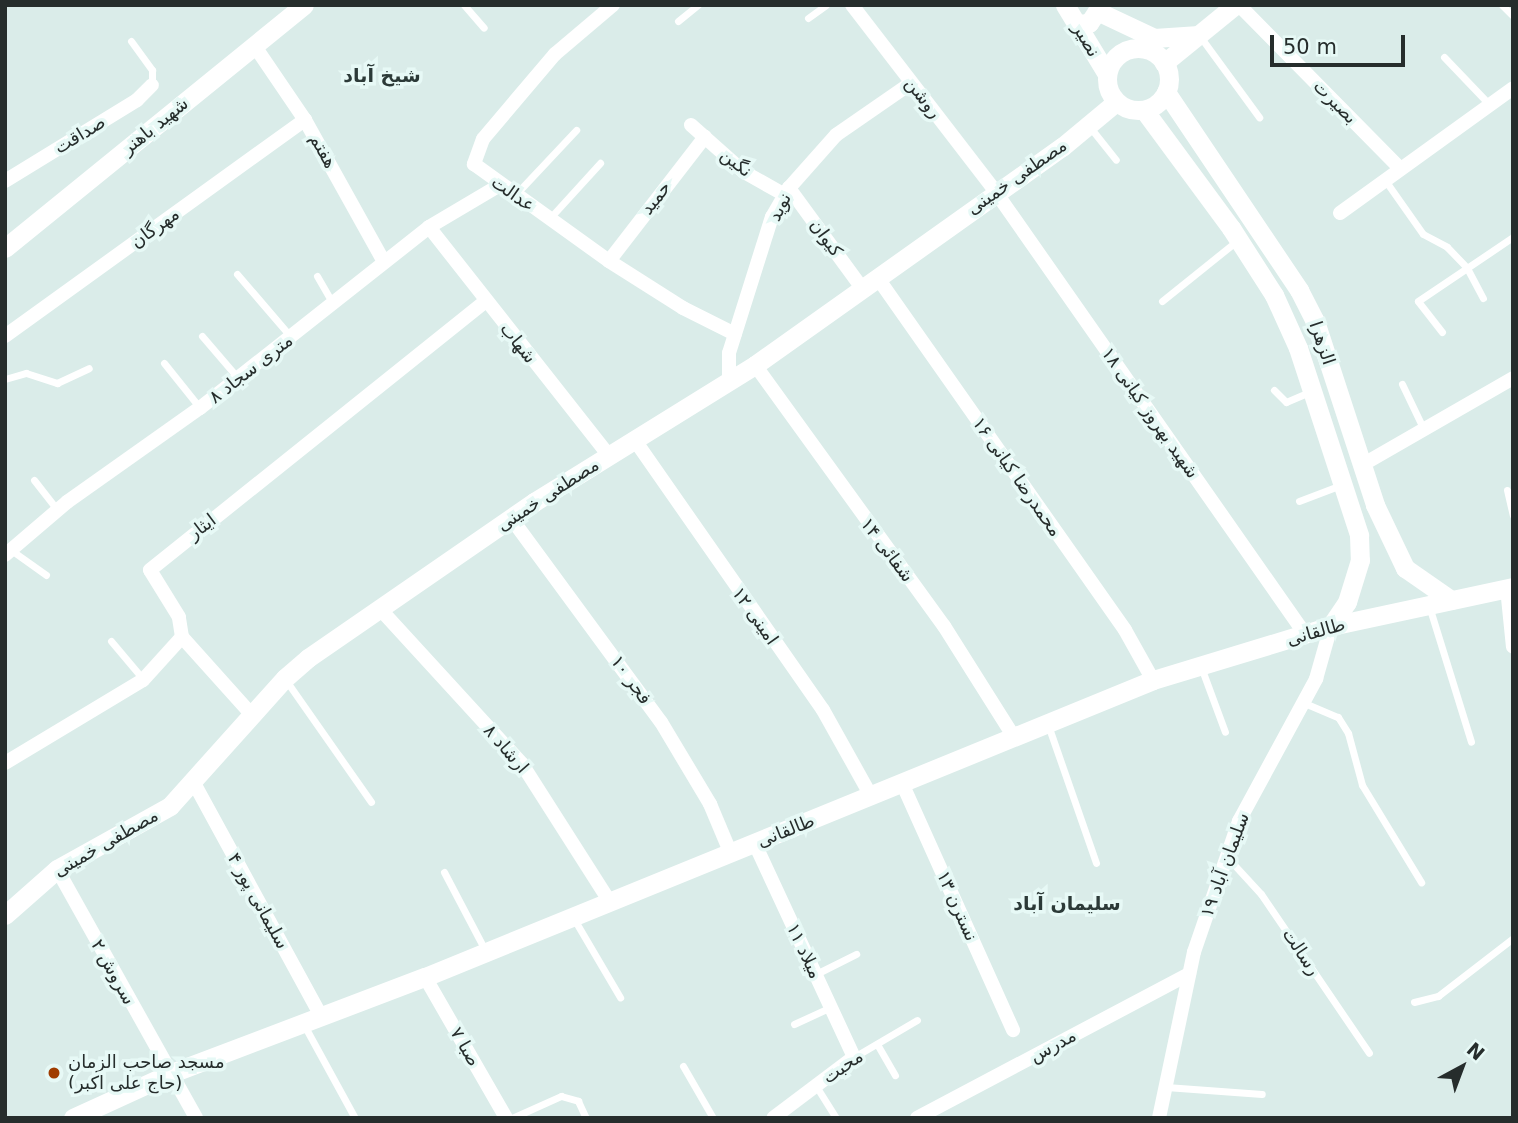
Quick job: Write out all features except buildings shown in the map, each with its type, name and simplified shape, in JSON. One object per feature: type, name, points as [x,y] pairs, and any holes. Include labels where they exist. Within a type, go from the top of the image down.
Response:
[{"type":"street","name":"شهید باهنر","points":[[5,248],[304,5]]},
{"type":"street","name":"عدالت","points":[[613,5],[555,54],[483,139],[474,164],[498,186],[516,194],[609,261],[683,309],[735,334]]},
{"type":"street","name":"روشن","points":[[852,5],[995,191]]},
{"type":"street","name":"نصیر","points":[[1065,5],[1107,74]]},
{"type":"street","points":[[1164,63],[1237,5]]},
{"type":"street","name":"بصیرت","points":[[1237,5],[1400,168]]},
{"type":"street","points":[[1076,23],[1089,23],[1095,8]]},
{"type":"street","points":[[1095,8],[1154,38],[1199,35]]},
{"type":"street","points":[[1095,8],[1139,48],[1164,63],[1169,77],[1167,92],[1157,104],[1144,110],[1129,109],[1116,102],[1108,89],[1107,74],[1113,61],[1124,51],[1139,48]]},
{"type":"street","name":"هفتم","points":[[254,45],[305,120],[384,262]]},
{"type":"street","name":"نوید","points":[[729,381],[729,353],[772,217],[787,191],[812,156],[836,135],[911,83]]},
{"type":"street","name":"صداقت","points":[[5,181],[137,100],[152,85]]},
{"type":"street","points":[[1340,213],[1387,183],[1400,168],[1488,103],[1513,88]]},
{"type":"street","name":"الزهرا","points":[[1167,92],[1310,311],[1362,465],[1405,568],[1451,600]]},
{"type":"street","name":"مصطفی خمینی","points":[[5,915],[57,869],[170,806],[194,783],[251,714],[285,678],[511,518],[755,365],[1089,125],[1116,102]]},
{"type":"street","name":"الزهرا","points":[[1144,110],[1238,240],[1273,295],[1313,391],[1345,483],[1359,535],[1360,560],[1347,602],[1331,626]]},
{"type":"street","name":"مهرگان","points":[[5,336],[305,120]]},
{"type":"street","name":"نگین","points":[[691,125],[744,172],[787,191]]},
{"type":"street","points":[[1169,142],[1179,128],[1193,133]]},
{"type":"street","name":"حمید","points":[[609,261],[705,136]]},
{"type":"street","name":"۸ متری سجاد","points":[[8,552],[57,509],[200,408],[334,305],[429,227],[498,186]]},
{"type":"street","name":"کیوان","points":[[787,191],[869,282]]},
{"type":"street","name":"شهید بهروز کیانی ۱۸","points":[[995,191],[1305,634]]},
{"type":"street","name":"شهاب","points":[[429,227],[485,302],[609,456]]},
{"type":"street","name":"محمدرضا کیانی ۱۶","points":[[869,282],[1125,631],[1153,680]]},
{"type":"street","name":"ایثار","points":[[182,637],[179,617],[150,570],[485,302]]},
{"type":"street","name":"شفائی ۱۴","points":[[755,365],[944,626],[1014,737]]},
{"type":"street","points":[[1362,465],[1513,378]]},
{"type":"street","name":"امینی ۱۲","points":[[634,439],[823,710],[872,796]]},
{"type":"street","name":"فجر ۱۰","points":[[511,518],[661,722],[710,804],[731,854]]},
{"type":"street","points":[[1359,535],[1374,544],[1388,532]]},
{"type":"street","points":[[1510,587],[1513,647]]},
{"type":"street","name":"طالقانی","points":[[73,1118],[169,1074],[425,977],[1153,680],[1331,626],[1510,587]]},
{"type":"street","name":"ارشاد ۸","points":[[382,611],[522,764],[610,902]]},
{"type":"street","name":"سلیمان آباد ۱۹","points":[[1158,1118],[1189,974],[1239,821],[1315,679],[1331,626]]},
{"type":"street","points":[[5,763],[143,680],[182,637],[251,714]]},
{"type":"street","name":"سلیمانی پور ۴","points":[[194,783],[322,1018]]},
{"type":"street","name":"نسترن ۱۳","points":[[902,783],[1013,1030]]},
{"type":"street","name":"میلاد ۱۱","points":[[755,844],[854,1057]]},
{"type":"street","name":"سروش ۲","points":[[57,869],[169,1074],[196,1118]]},
{"type":"street","name":"مدرس","points":[[917,1118],[1189,974]]},
{"type":"street","name":"صبا ۷","points":[[425,977],[506,1118]]},
{"type":"street","name":"محبت","points":[[773,1118],[854,1057]]},
{"type":"lane","points":[[464,5],[484,28]]},
{"type":"lane","points":[[678,21],[698,5]]},
{"type":"lane","points":[[807,18],[826,5]]},
{"type":"lane","points":[[1502,5],[1513,16]]},
{"type":"lane","points":[[1199,35],[1259,117]]},
{"type":"lane","points":[[131,41],[152,70],[152,85]]},
{"type":"lane","points":[[1444,57],[1488,103]]},
{"type":"lane","points":[[1089,125],[1116,160]]},
{"type":"lane","points":[[516,194],[576,130]]},
{"type":"lane","points":[[549,219],[600,163]]},
{"type":"lane","points":[[1387,183],[1423,234],[1447,247],[1467,268],[1483,298]]},
{"type":"lane","points":[[1442,332],[1418,301],[1513,237]]},
{"type":"lane","points":[[1162,301],[1238,240]]},
{"type":"lane","points":[[237,274],[291,338]]},
{"type":"lane","points":[[317,276],[334,305]]},
{"type":"lane","points":[[202,336],[239,378]]},
{"type":"lane","points":[[164,363],[200,408]]},
{"type":"lane","points":[[5,379],[26,373],[57,383],[89,368]]},
{"type":"lane","points":[[1402,384],[1423,430]]},
{"type":"lane","points":[[1274,390],[1286,402],[1313,391]]},
{"type":"lane","points":[[34,480],[57,509]]},
{"type":"lane","points":[[1299,501],[1345,483]]},
{"type":"lane","points":[[1507,490],[1513,515]]},
{"type":"lane","points":[[8,552],[46,575]]},
{"type":"lane","points":[[1429,605],[1471,742]]},
{"type":"lane","points":[[111,641],[143,680]]},
{"type":"lane","points":[[1201,666],[1226,732]]},
{"type":"lane","points":[[285,678],[371,802]]},
{"type":"lane","points":[[1302,702],[1338,716],[1348,733],[1362,785],[1422,882]]},
{"type":"lane","points":[[1047,723],[1096,863]]},
{"type":"lane","name":"رسالت","points":[[1227,857],[1262,894],[1369,1053]]},
{"type":"lane","points":[[444,872],[486,952]]},
{"type":"lane","points":[[572,918],[620,997]]},
{"type":"lane","points":[[1414,1002],[1438,996],[1513,938]]},
{"type":"lane","points":[[816,975],[856,954]]},
{"type":"lane","points":[[794,1024],[831,1007]]},
{"type":"lane","name":"محبت","points":[[854,1057],[916,1020]]},
{"type":"lane","points":[[304,1025],[355,1118]]},
{"type":"lane","points":[[877,1044],[895,1075]]},
{"type":"lane","points":[[683,1066],[713,1118]]},
{"type":"lane","points":[[816,1086],[836,1118]]},
{"type":"lane","points":[[1165,1087],[1262,1094]]},
{"type":"lane","points":[[512,1118],[561,1096],[578,1101],[586,1118]]},
{"type":"place","name":"مسجد صاحب الزمان (حاج علی اکبر)","points":[[54,1073]]},
{"type":"district","name":"شیخ آباد","points":[[382,76]]},
{"type":"district","name":"سلیمان آباد","points":[[1067,904]]}]
